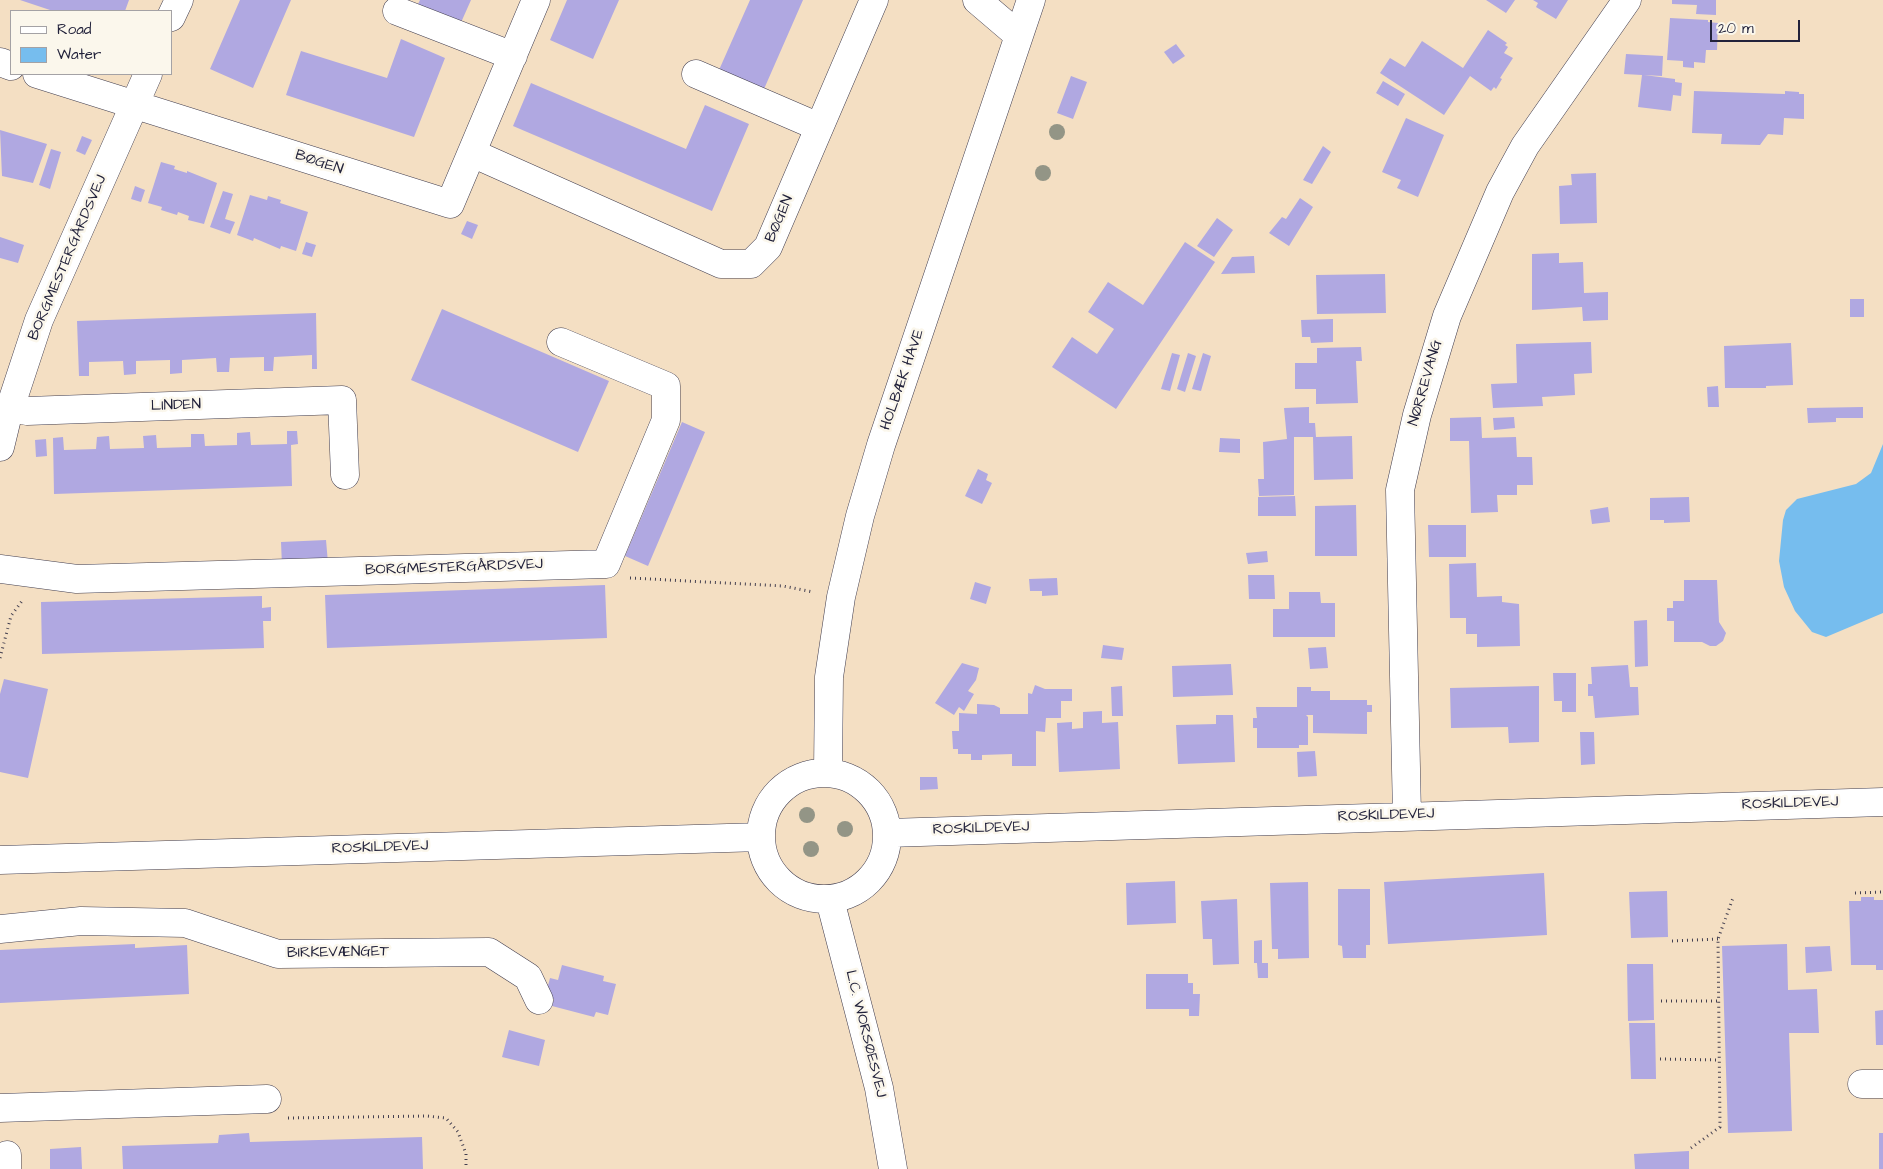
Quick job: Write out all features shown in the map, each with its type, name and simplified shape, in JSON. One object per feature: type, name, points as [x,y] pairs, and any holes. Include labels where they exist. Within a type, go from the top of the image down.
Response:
[{"type":"street","points":[[172,15],[178,0]]},
{"type":"street","name":"BØGEN","points":[[135,105],[450,204],[536,0]]},
{"type":"street","name":"BØGEN","points":[[472,153],[721,264],[751,264],[768,247],[874,0]]},
{"type":"street","points":[[976,0],[1018,35]]},
{"type":"street","name":"HOLBÆK HAVE","points":[[828,772],[829,677],[841,597],[860,516],[881,445],[1031,0]]},
{"type":"street","name":"NØRREVANG","points":[[1407,815],[1400,490],[1416,415],[1447,316],[1500,192],[1525,146],[1627,0]]},
{"type":"street","points":[[397,11],[513,56]]},
{"type":"street","points":[[696,74],[819,127]]},
{"type":"street","points":[[40,75],[135,105]]},
{"type":"street","name":"BORGMESTERGÅRDSVEJ","points":[[0,447],[6,411],[39,320],[148,75]]},
{"type":"street","points":[[562,342],[666,386],[666,420],[606,564]]},
{"type":"street","name":"LINDEN","points":[[6,411],[342,400],[345,475]]},
{"type":"street","name":"BORGMESTERGÅRDSVEJ","points":[[0,569],[77,579],[606,564]]},
{"type":"street","points":[[828,772],[850,777],[870,791],[883,810],[888,832],[886,852],[878,870],[866,885],[849,895],[830,900],[810,898],[790,890],[774,876],[764,857],[760,837],[765,811],[780,790],[802,776],[828,772]]},
{"type":"street","name":"ROSKILDEVEJ","points":[[888,832],[1883,802]]},
{"type":"street","name":"ROSKILDEVEJ","points":[[0,860],[760,837]]},
{"type":"street","name":"L.C. WORSØESVEJ","points":[[830,900],[880,1088],[892,1169]]},
{"type":"street","name":"BIRKEVÆNGET","points":[[0,929],[81,921],[185,923],[278,954],[489,952],[528,976],[539,1000]]},
{"type":"street","points":[[0,1108],[267,1100]]},
{"type":"path","points":[[606,564],[630,578],[783,586],[841,597]]},
{"type":"path","points":[[0,658],[11,616],[29,593],[32,574]]},
{"type":"path","points":[[1855,893],[1883,892]]},
{"type":"path","points":[[1690,1148],[1720,1127],[1718,939],[1733,898]]},
{"type":"path","points":[[1672,941],[1718,939]]},
{"type":"path","points":[[1661,1001],[1719,1001]]},
{"type":"path","points":[[1660,1059],[1720,1060]]},
{"type":"path","points":[[267,1100],[265,1118],[427,1116],[446,1118],[458,1132],[466,1154],[466,1169]]},
{"type":"water","points":[[1883,444],[1883,613],[1826,637],[1812,632],[1795,611],[1784,587],[1779,561],[1783,520],[1786,510],[1797,499],[1856,484],[1871,473]]},
{"type":"building","points":[[20,0],[129,0],[125,10],[50,10]]},
{"type":"building","points":[[240,0],[291,0],[253,88],[210,69]]},
{"type":"building","points":[[420,0],[471,0],[459,27],[416,8]]},
{"type":"building","points":[[567,0],[619,0],[593,59],[550,40]]},
{"type":"building","points":[[750,0],[803,0],[764,89],[719,70]]},
{"type":"building","points":[[1486,0],[1515,0],[1506,13]]},
{"type":"building","points":[[1533,0],[1568,0],[1556,19],[1536,7],[1538,3]]},
{"type":"building","points":[[1672,0],[1716,0],[1716,15],[1696,14],[1697,5],[1672,4]]},
{"type":"building","points":[[1670,18],[1708,20],[1708,22],[1718,23],[1717,50],[1706,50],[1705,63],[1694,62],[1694,68],[1683,67],[1683,61],[1667,60]]},
{"type":"building","points":[[1488,30],[1507,43],[1505,45],[1508,47],[1504,53],[1513,58],[1500,78],[1502,79],[1496,89],[1494,87],[1491,91],[1470,76],[1444,115],[1380,73],[1390,58],[1405,67],[1422,41],[1463,68]]},
{"type":"building","points":[[401,39],[445,58],[414,137],[286,95],[301,51],[387,78]]},
{"type":"building","points":[[1176,44],[1185,56],[1173,64],[1164,52]]},
{"type":"building","points":[[1626,54],[1663,56],[1662,76],[1644,75],[1675,79],[1675,82],[1682,83],[1681,96],[1673,95],[1671,111],[1638,107],[1642,75],[1624,74]]},
{"type":"building","points":[[1071,76],[1087,82],[1073,119],[1057,113]]},
{"type":"building","points":[[1383,81],[1405,94],[1398,106],[1376,93]]},
{"type":"building","points":[[531,83],[686,149],[705,105],[749,124],[712,211],[513,126]]},
{"type":"building","points":[[1694,91],[1785,94],[1785,91],[1799,92],[1799,94],[1804,94],[1804,119],[1784,118],[1783,135],[1768,134],[1760,145],[1721,144],[1722,134],[1692,133]]},
{"type":"building","points":[[1406,118],[1444,135],[1418,197],[1397,188],[1401,180],[1382,172]]},
{"type":"building","points":[[0,130],[47,144],[33,183],[2,176]]},
{"type":"building","points":[[82,136],[92,140],[85,155],[76,151]]},
{"type":"building","points":[[1323,146],[1331,152],[1312,184],[1303,180]]},
{"type":"building","points":[[51,149],[61,152],[50,189],[39,185]]},
{"type":"building","points":[[161,162],[175,166],[174,169],[187,173],[187,171],[217,183],[204,224],[188,220],[189,216],[178,212],[177,215],[161,210],[162,207],[148,203]]},
{"type":"building","points":[[1596,173],[1597,223],[1560,224],[1559,186],[1572,185],[1571,174]]},
{"type":"building","points":[[135,186],[145,190],[141,202],[131,199]]},
{"type":"building","points":[[223,191],[233,194],[225,219],[235,222],[230,234],[210,227]]},
{"type":"building","points":[[250,195],[267,200],[268,196],[281,200],[280,203],[308,212],[296,251],[281,246],[280,249],[254,238],[253,241],[237,235]]},
{"type":"building","points":[[1300,198],[1313,207],[1289,246],[1269,233],[1282,217],[1286,219]]},
{"type":"building","points":[[1217,218],[1233,230],[1214,257],[1197,246]]},
{"type":"building","points":[[467,221],[478,225],[472,239],[461,234]]},
{"type":"building","points":[[0,237],[24,245],[18,263],[0,258]]},
{"type":"building","points":[[306,242],[316,245],[312,257],[302,254]]},
{"type":"building","points":[[1185,242],[1215,262],[1116,409],[1052,367],[1072,337],[1097,354],[1114,329],[1088,312],[1108,282],[1143,305]]},
{"type":"building","points":[[1559,253],[1559,263],[1583,262],[1584,293],[1608,292],[1608,320],[1583,321],[1582,307],[1532,310],[1532,254]]},
{"type":"building","points":[[1254,256],[1255,273],[1221,274],[1232,257]]},
{"type":"building","points":[[1385,274],[1386,313],[1317,314],[1316,275]]},
{"type":"building","points":[[1850,299],[1864,299],[1864,317],[1850,317]]},
{"type":"building","points":[[442,309],[609,381],[578,452],[411,380]]},
{"type":"building","points":[[316,313],[317,369],[312,369],[312,355],[274,357],[273,371],[264,371],[264,357],[230,358],[229,372],[217,372],[216,358],[182,360],[182,373],[170,374],[170,360],[136,361],[136,374],[124,375],[123,361],[89,362],[89,376],[79,376],[77,321]]},
{"type":"building","points":[[1333,319],[1333,342],[1311,343],[1310,337],[1302,337],[1301,320]]},
{"type":"building","points":[[1591,342],[1592,373],[1574,374],[1575,395],[1542,397],[1543,406],[1493,408],[1491,384],[1517,383],[1516,344]]},
{"type":"building","points":[[1791,343],[1793,385],[1766,386],[1766,388],[1725,388],[1724,346]]},
{"type":"building","points":[[1361,347],[1362,361],[1356,361],[1358,403],[1316,404],[1316,389],[1295,389],[1295,363],[1317,363],[1317,348]]},
{"type":"building","points":[[1172,353],[1180,355],[1170,391],[1161,389]]},
{"type":"building","points":[[1188,353],[1196,356],[1185,392],[1177,389]]},
{"type":"building","points":[[1203,353],[1211,356],[1201,391],[1192,389]]},
{"type":"building","points":[[1718,386],[1719,407],[1708,407],[1707,387]]},
{"type":"building","points":[[1309,407],[1309,423],[1315,423],[1316,437],[1352,436],[1353,479],[1314,480],[1313,437],[1294,437],[1294,495],[1259,496],[1258,479],[1264,479],[1263,442],[1287,439],[1284,408]]},
{"type":"building","points":[[1863,407],[1863,418],[1836,418],[1836,422],[1808,423],[1807,408]]},
{"type":"building","points":[[1481,417],[1482,438],[1516,437],[1517,457],[1532,457],[1533,485],[1517,485],[1517,495],[1497,495],[1498,512],[1471,513],[1469,441],[1450,441],[1450,418]]},
{"type":"building","points":[[1514,417],[1515,428],[1494,430],[1493,418]]},
{"type":"building","points":[[682,422],[705,432],[648,566],[625,556]]},
{"type":"building","points":[[287,431],[297,431],[298,444],[291,445],[292,486],[54,494],[53,438],[63,437],[64,450],[96,449],[97,437],[109,436],[110,449],[144,448],[143,436],[156,435],[157,448],[191,447],[191,434],[204,434],[205,446],[237,445],[237,433],[250,432],[251,445],[287,444]]},
{"type":"building","points":[[1220,438],[1240,439],[1240,453],[1219,452]]},
{"type":"building","points":[[46,439],[47,456],[36,457],[35,440]]},
{"type":"building","points":[[978,469],[988,474],[986,480],[992,483],[982,504],[965,496]]},
{"type":"building","points":[[1295,496],[1296,516],[1258,516],[1258,497]]},
{"type":"building","points":[[1689,497],[1690,522],[1664,523],[1664,520],[1650,520],[1650,498]]},
{"type":"building","points":[[1356,505],[1357,556],[1315,556],[1315,506]]},
{"type":"building","points":[[1608,507],[1610,522],[1592,524],[1590,510]]},
{"type":"building","points":[[1428,525],[1466,525],[1466,557],[1429,557]]},
{"type":"building","points":[[326,540],[328,563],[282,566],[281,542]]},
{"type":"building","points":[[1267,551],[1268,562],[1248,564],[1246,553]]},
{"type":"building","points":[[1476,563],[1477,597],[1502,596],[1502,602],[1519,604],[1520,646],[1477,647],[1477,634],[1466,634],[1466,618],[1450,618],[1449,564]]},
{"type":"building","points":[[1248,575],[1274,575],[1275,599],[1249,599]]},
{"type":"building","points":[[1057,578],[1058,595],[1042,596],[1042,591],[1030,591],[1029,579]]},
{"type":"building","points":[[1684,580],[1717,580],[1719,622],[1726,633],[1723,641],[1716,646],[1710,646],[1702,642],[1674,642],[1674,621],[1667,621],[1667,608],[1673,608],[1673,601],[1684,601]]},
{"type":"building","points":[[975,582],[991,587],[986,604],[970,599]]},
{"type":"building","points":[[605,585],[607,638],[327,648],[325,595]]},
{"type":"building","points":[[1289,592],[1320,592],[1321,603],[1335,603],[1335,637],[1273,637],[1273,609],[1289,609]]},
{"type":"building","points":[[262,596],[262,608],[271,607],[271,621],[263,621],[264,648],[42,654],[41,602]]},
{"type":"building","points":[[1647,620],[1648,666],[1635,667],[1634,621]]},
{"type":"building","points":[[1103,645],[1124,648],[1122,660],[1101,658]]},
{"type":"building","points":[[1326,647],[1328,668],[1310,669],[1308,648]]},
{"type":"building","points":[[962,663],[979,668],[976,680],[968,691],[974,694],[964,711],[959,707],[954,715],[935,703]]},
{"type":"building","points":[[1231,664],[1233,695],[1173,697],[1172,666]]},
{"type":"building","points":[[1628,665],[1630,687],[1638,687],[1639,715],[1595,718],[1593,696],[1588,696],[1588,684],[1592,684],[1591,667]]},
{"type":"building","points":[[1553,673],[1576,673],[1576,712],[1562,712],[1562,701],[1554,701]]},
{"type":"building","points":[[4,679],[48,689],[28,778],[0,772],[0,694]]},
{"type":"building","points":[[1035,685],[1045,689],[1072,689],[1072,701],[1061,701],[1061,718],[1046,718],[1045,732],[1036,731],[1036,766],[1012,766],[1012,754],[982,755],[982,760],[971,760],[971,754],[958,754],[958,749],[953,749],[952,731],[959,731],[959,713],[977,714],[977,704],[994,705],[1000,708],[1000,714],[1028,714],[1028,693],[1032,694]]},
{"type":"building","points":[[1122,686],[1123,716],[1112,716],[1111,687]]},
{"type":"building","points":[[1539,686],[1539,742],[1509,743],[1508,727],[1451,728],[1450,688]]},
{"type":"building","points":[[1297,687],[1311,687],[1311,691],[1330,691],[1330,700],[1367,700],[1367,705],[1372,705],[1372,712],[1367,712],[1367,734],[1313,733],[1313,715],[1306,715],[1308,717],[1308,745],[1299,745],[1299,748],[1257,748],[1257,728],[1253,728],[1253,718],[1257,718],[1256,707],[1297,707]]},
{"type":"building","points":[[1102,711],[1102,723],[1118,722],[1120,769],[1059,772],[1057,723],[1072,722],[1072,729],[1083,728],[1083,712]]},
{"type":"building","points":[[1216,715],[1233,715],[1235,762],[1178,764],[1176,725],[1216,724]]},
{"type":"building","points":[[1580,732],[1594,732],[1595,764],[1581,765]]},
{"type":"building","points":[[1315,751],[1317,776],[1298,777],[1297,752]]},
{"type":"building","points":[[920,777],[937,777],[938,789],[920,790]]},
{"type":"building","points":[[1544,873],[1547,935],[1388,944],[1384,882]]},
{"type":"building","points":[[1175,881],[1176,923],[1127,925],[1126,883]]},
{"type":"building","points":[[1308,882],[1309,958],[1278,959],[1278,949],[1272,949],[1270,883]]},
{"type":"building","points":[[1338,889],[1370,889],[1370,945],[1366,945],[1366,958],[1343,958],[1342,946],[1338,945]]},
{"type":"building","points":[[1667,891],[1668,937],[1631,938],[1629,892]]},
{"type":"building","points":[[1861,897],[1874,897],[1874,900],[1883,900],[1883,970],[1876,970],[1876,965],[1851,965],[1849,901],[1861,901]]},
{"type":"building","points":[[1237,899],[1239,964],[1213,965],[1212,939],[1203,939],[1201,901]]},
{"type":"building","points":[[1262,940],[1262,963],[1268,963],[1268,978],[1258,978],[1257,963],[1254,963],[1254,941]]},
{"type":"building","points":[[135,944],[135,948],[187,945],[189,994],[0,1003],[0,950]]},
{"type":"building","points":[[1787,944],[1788,990],[1817,989],[1819,1033],[1789,1033],[1792,1131],[1728,1133],[1722,946]]},
{"type":"building","points":[[1830,946],[1832,971],[1806,973],[1805,947]]},
{"type":"building","points":[[1627,964],[1653,964],[1654,1020],[1628,1021]]},
{"type":"building","points":[[562,965],[604,976],[603,981],[616,984],[608,1015],[596,1012],[594,1017],[552,1006],[554,999],[545,997],[550,978],[558,980]]},
{"type":"building","points":[[1146,974],[1188,974],[1188,983],[1193,983],[1193,994],[1200,994],[1199,1016],[1189,1016],[1189,1009],[1146,1009]]},
{"type":"building","points":[[1883,1010],[1883,1045],[1876,1045],[1875,1011]]},
{"type":"building","points":[[1629,1023],[1655,1023],[1656,1079],[1631,1079]]},
{"type":"building","points":[[509,1030],[545,1040],[539,1066],[502,1057]]},
{"type":"building","points":[[249,1133],[250,1142],[422,1137],[423,1169],[123,1169],[122,1146],[218,1143],[219,1135]]},
{"type":"building","points":[[1879,1133],[1883,1133],[1883,1169],[1879,1169]]},
{"type":"building","points":[[81,1147],[82,1169],[50,1169],[50,1149]]},
{"type":"building","points":[[1689,1151],[1689,1169],[1635,1169],[1634,1154]]}]
